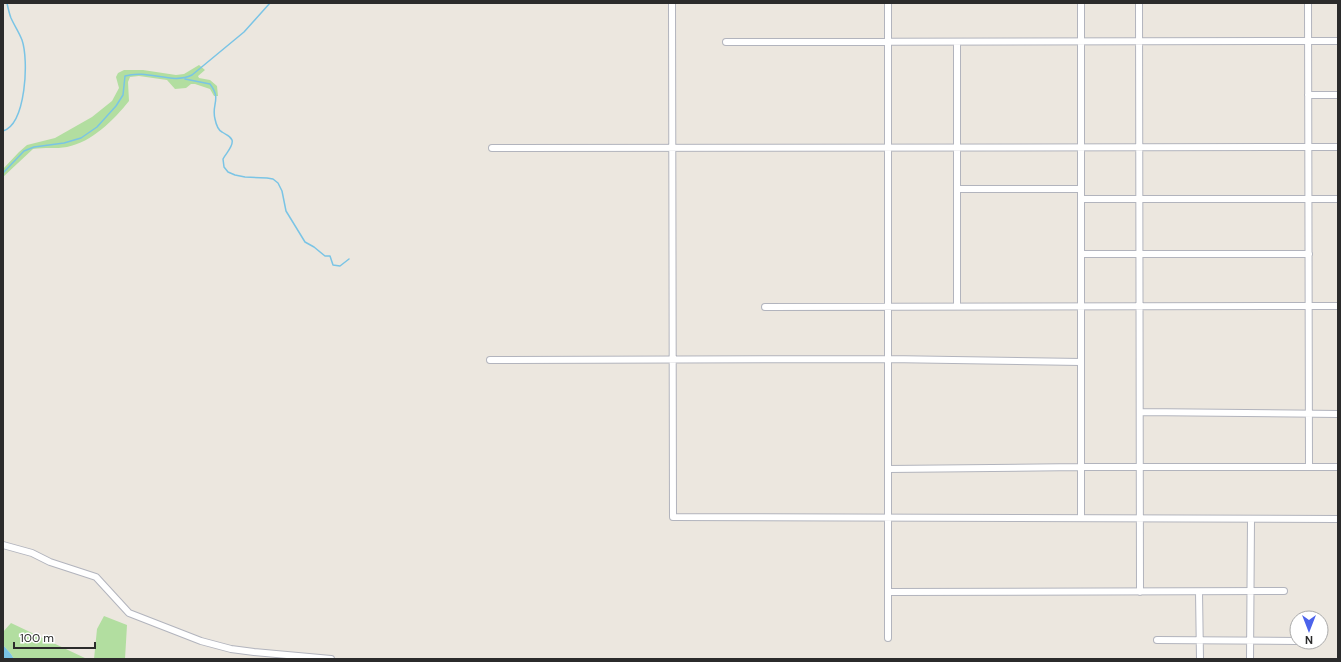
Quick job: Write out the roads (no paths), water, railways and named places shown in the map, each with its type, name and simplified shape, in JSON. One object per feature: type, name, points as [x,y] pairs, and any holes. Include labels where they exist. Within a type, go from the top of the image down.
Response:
[{"type":"street","points":[[672,3],[673,517],[1338,519]]},
{"type":"street","points":[[888,3],[888,638]]},
{"type":"street","points":[[1081,3],[1082,518]]},
{"type":"street","points":[[1139,3],[1140,592]]},
{"type":"street","points":[[1308,3],[1309,467]]},
{"type":"street","points":[[726,42],[1338,41]]},
{"type":"street","points":[[957,42],[957,306]]},
{"type":"street","points":[[1308,94],[1338,94]]},
{"type":"street","points":[[492,148],[1338,147]]},
{"type":"street","points":[[957,189],[1081,189]]},
{"type":"street","points":[[1081,199],[1338,199]]},
{"type":"street","points":[[1081,254],[1308,254]]},
{"type":"street","points":[[765,307],[1338,306]]},
{"type":"street","points":[[490,360],[888,360],[1081,362]]},
{"type":"street","points":[[1140,412],[1338,414]]},
{"type":"street","points":[[888,469],[1338,467]]},
{"type":"street","points":[[1250,659],[1251,519]]},
{"type":"street","points":[[3,545],[32,553],[50,562],[96,576],[129,613],[201,641],[232,649],[331,659]]},
{"type":"street","points":[[888,592],[1284,592]]},
{"type":"street","points":[[1199,592],[1200,659]]},
{"type":"street","points":[[1157,640],[1289,641]]},
{"type":"water","points":[[3,645],[11,654],[14,659],[3,659]]},
{"type":"waterway","points":[[3,131],[11,126],[17,117],[24,90],[25,76],[24,49],[22,40],[11,18],[7,3]]},
{"type":"waterway","points":[[3,173],[24,151],[34,147],[64,143],[81,138],[97,127],[116,106],[123,95],[125,76],[142,74],[168,78],[184,78],[192,75],[244,32],[270,3]]},
{"type":"waterway","points":[[185,79],[210,84],[213,89],[216,98],[214,114],[218,128],[232,140],[231,147],[223,159],[224,167],[228,172],[245,177],[273,179],[278,183],[282,191],[286,211],[305,242],[325,256],[330,256],[333,265],[340,266],[349,259]]}]
